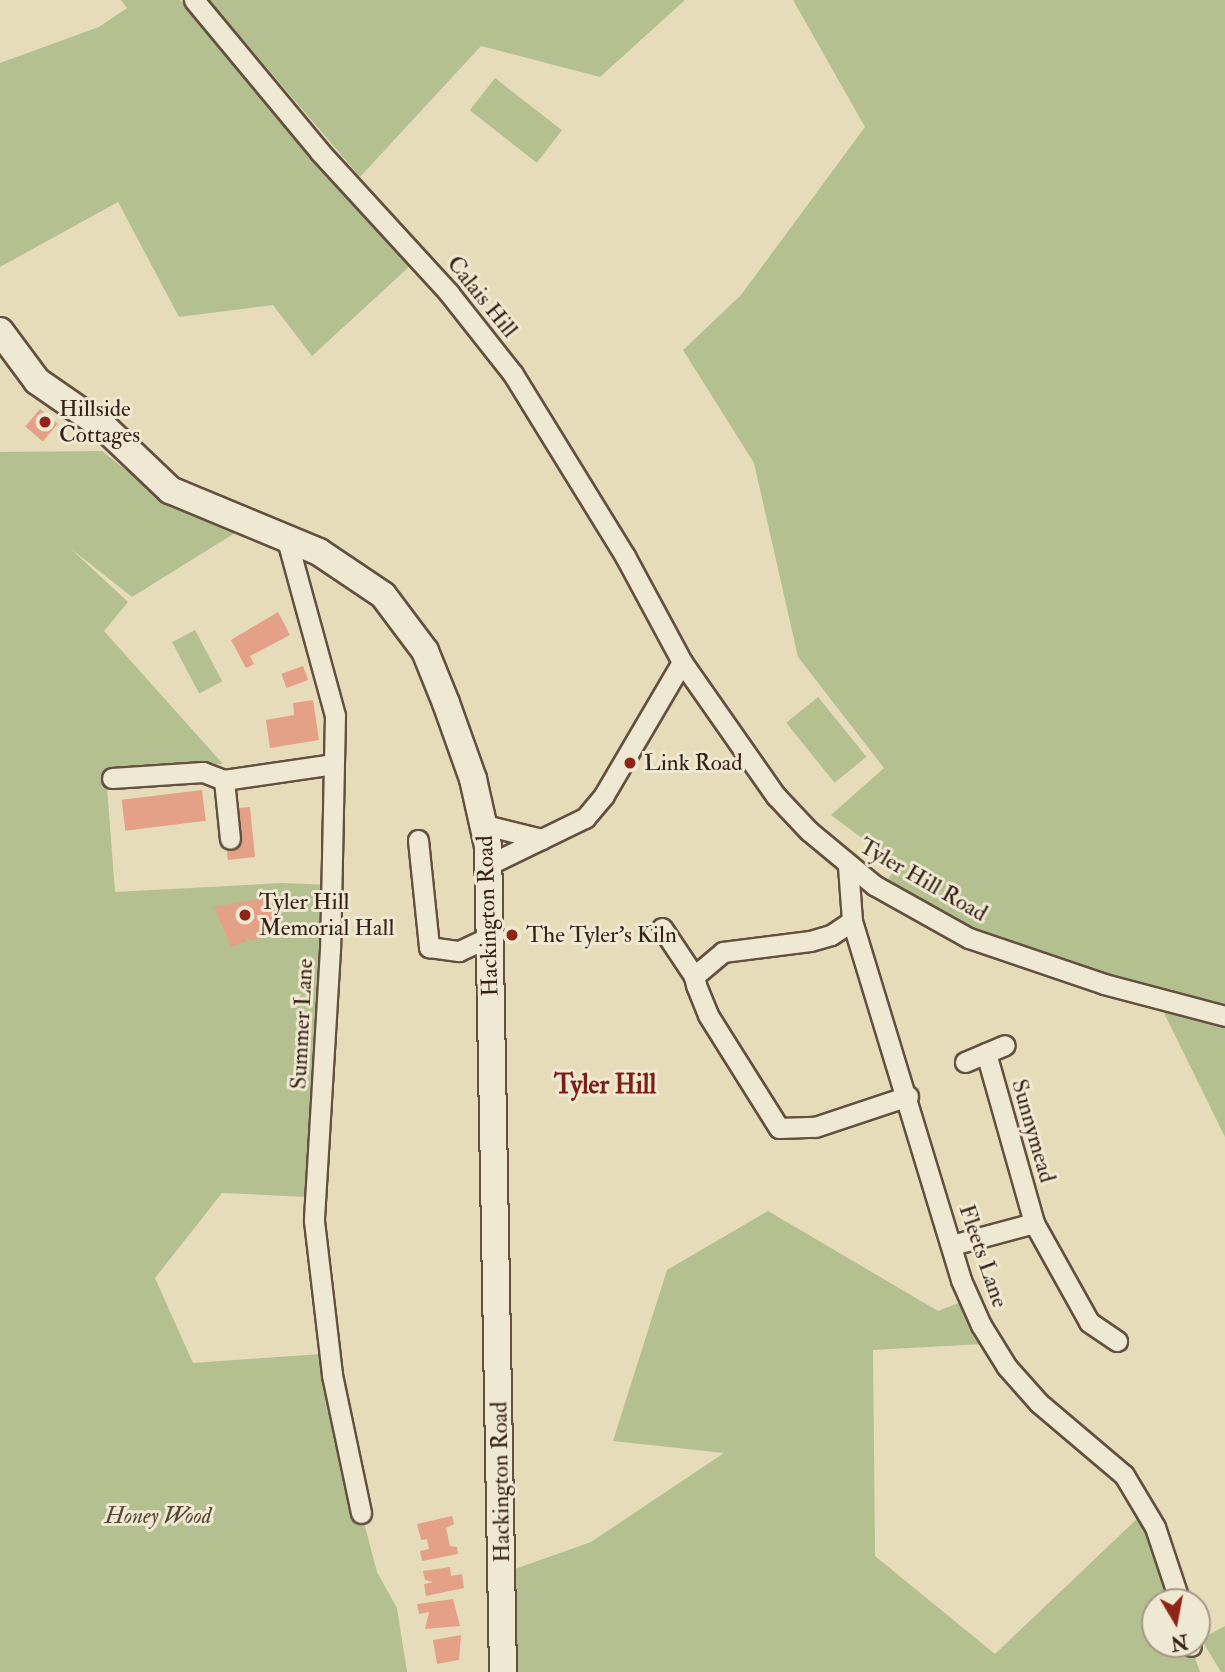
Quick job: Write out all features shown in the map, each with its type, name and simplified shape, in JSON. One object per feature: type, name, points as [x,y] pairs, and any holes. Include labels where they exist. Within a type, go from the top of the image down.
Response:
[{"type":"street","name":"Calais Hill","points":[[194,0],[320,152],[449,293],[513,374],[625,556],[682,662]]},
{"type":"street","name":"Hackington Road","points":[[0,331],[37,381],[105,428],[170,489],[355,573],[383,595],[410,626],[446,703],[485,825],[488,865],[503,1672]]},
{"type":"street","name":"Summer Lane","points":[[287,540],[326,669],[335,715],[330,949],[314,1221],[332,1375],[360,1513]]},
{"type":"street","points":[[488,865],[585,818],[604,795],[682,662]]},
{"type":"street","name":"Tyler Hill Road","points":[[682,662],[776,796],[848,866],[969,938],[1104,984],[1225,1016]]},
{"type":"street","points":[[112,778],[203,772],[225,780],[334,764]]},
{"type":"street","points":[[225,780],[230,839]]},
{"type":"street","points":[[485,825],[541,839]]},
{"type":"street","points":[[418,841],[429,947],[459,951],[489,937]]},
{"type":"street","name":"Fleets Lane","points":[[848,866],[852,921],[952,1245],[981,1325],[1007,1367],[1071,1432],[1124,1475],[1143,1502],[1175,1588]]},
{"type":"street","points":[[694,976],[723,952],[810,941],[831,935],[852,921]]},
{"type":"street","points":[[662,928],[694,976],[708,1015],[779,1128],[814,1127],[908,1096]]},
{"type":"street","points":[[965,1062],[1005,1045]]},
{"type":"street","name":"Sunnymead","points":[[986,1053],[1034,1223],[1090,1322],[1117,1341]]},
{"type":"street","points":[[952,1245],[1034,1223]]},
{"type":"green space","points":[[121,0],[180,0],[410,266],[312,356],[273,305],[179,317],[118,202],[0,267],[0,63],[99,27],[127,8]]},
{"type":"green space","points":[[209,0],[685,0],[600,77],[481,46],[360,177]]},
{"type":"green space","points":[[793,0],[1225,0],[1225,1009],[1106,978],[977,933],[888,879],[898,865],[831,815],[884,768],[798,657],[754,463],[683,350],[741,295],[865,127]]},
{"type":"green space","points":[[495,78],[562,130],[537,163],[470,110]]},
{"type":"green space","name":"Honey Wood","points":[[102,451],[154,492],[235,533],[132,597],[70,548],[128,602],[104,631],[223,764],[106,774],[115,892],[282,883],[331,885],[307,1197],[222,1193],[155,1278],[193,1363],[320,1354],[377,1572],[397,1608],[407,1672],[0,1672],[0,452]]},
{"type":"green space","points":[[195,630],[222,681],[199,693],[172,642]]},
{"type":"green space","points":[[818,697],[866,757],[835,783],[786,723]]},
{"type":"green space","points":[[1172,1002],[1225,1017],[1225,1137],[1164,1013]]},
{"type":"green space","points":[[768,1211],[938,1311],[961,1302],[983,1344],[873,1350],[875,1556],[995,1654],[1141,1515],[1169,1588],[1141,1588],[1141,1658],[1195,1658],[1200,1672],[516,1672],[515,1569],[591,1542],[724,1453],[613,1441],[667,1270]]},
{"type":"green space","points":[[1225,1626],[1225,1672],[1221,1672],[1211,1656],[1211,1634]]},
{"type":"building","points":[[40,409],[58,424],[43,441],[25,427]]},
{"type":"building","points":[[278,612],[290,635],[250,656],[254,664],[246,668],[231,640]]},
{"type":"building","points":[[303,666],[308,680],[287,688],[281,674]]},
{"type":"building","points":[[313,700],[319,740],[270,748],[266,720],[294,715],[293,703]]},
{"type":"building","points":[[202,790],[206,821],[125,831],[122,800]]},
{"type":"building","points":[[250,807],[255,857],[228,860],[226,846],[242,844],[238,808]]},
{"type":"building","name":"Tyler Hill Memorial Hall","points":[[268,897],[278,922],[264,936],[252,941],[244,935],[247,941],[231,947],[214,907]]},
{"type":"building","points":[[452,1516],[454,1524],[446,1528],[450,1546],[457,1547],[458,1554],[422,1561],[420,1551],[429,1549],[427,1539],[421,1540],[417,1524]]},
{"type":"building","points":[[450,1567],[451,1576],[462,1574],[464,1588],[426,1596],[424,1584],[433,1582],[425,1580],[423,1571]]},
{"type":"building","points":[[453,1599],[460,1626],[425,1629],[429,1612],[419,1614],[417,1604]]},
{"type":"building","points":[[461,1635],[459,1660],[437,1664],[433,1640]]},
{"type":"place","name":"Hillside Cottages","points":[[45,422]]},
{"type":"place","name":"Link Road","points":[[630,763]]},
{"type":"place","name":"Tyler Hill Memorial Hall","points":[[245,915]]},
{"type":"place","name":"The Tyler's Kiln","points":[[512,935]]},
{"type":"district","name":"Tyler Hill","points":[[605,1086]]}]
